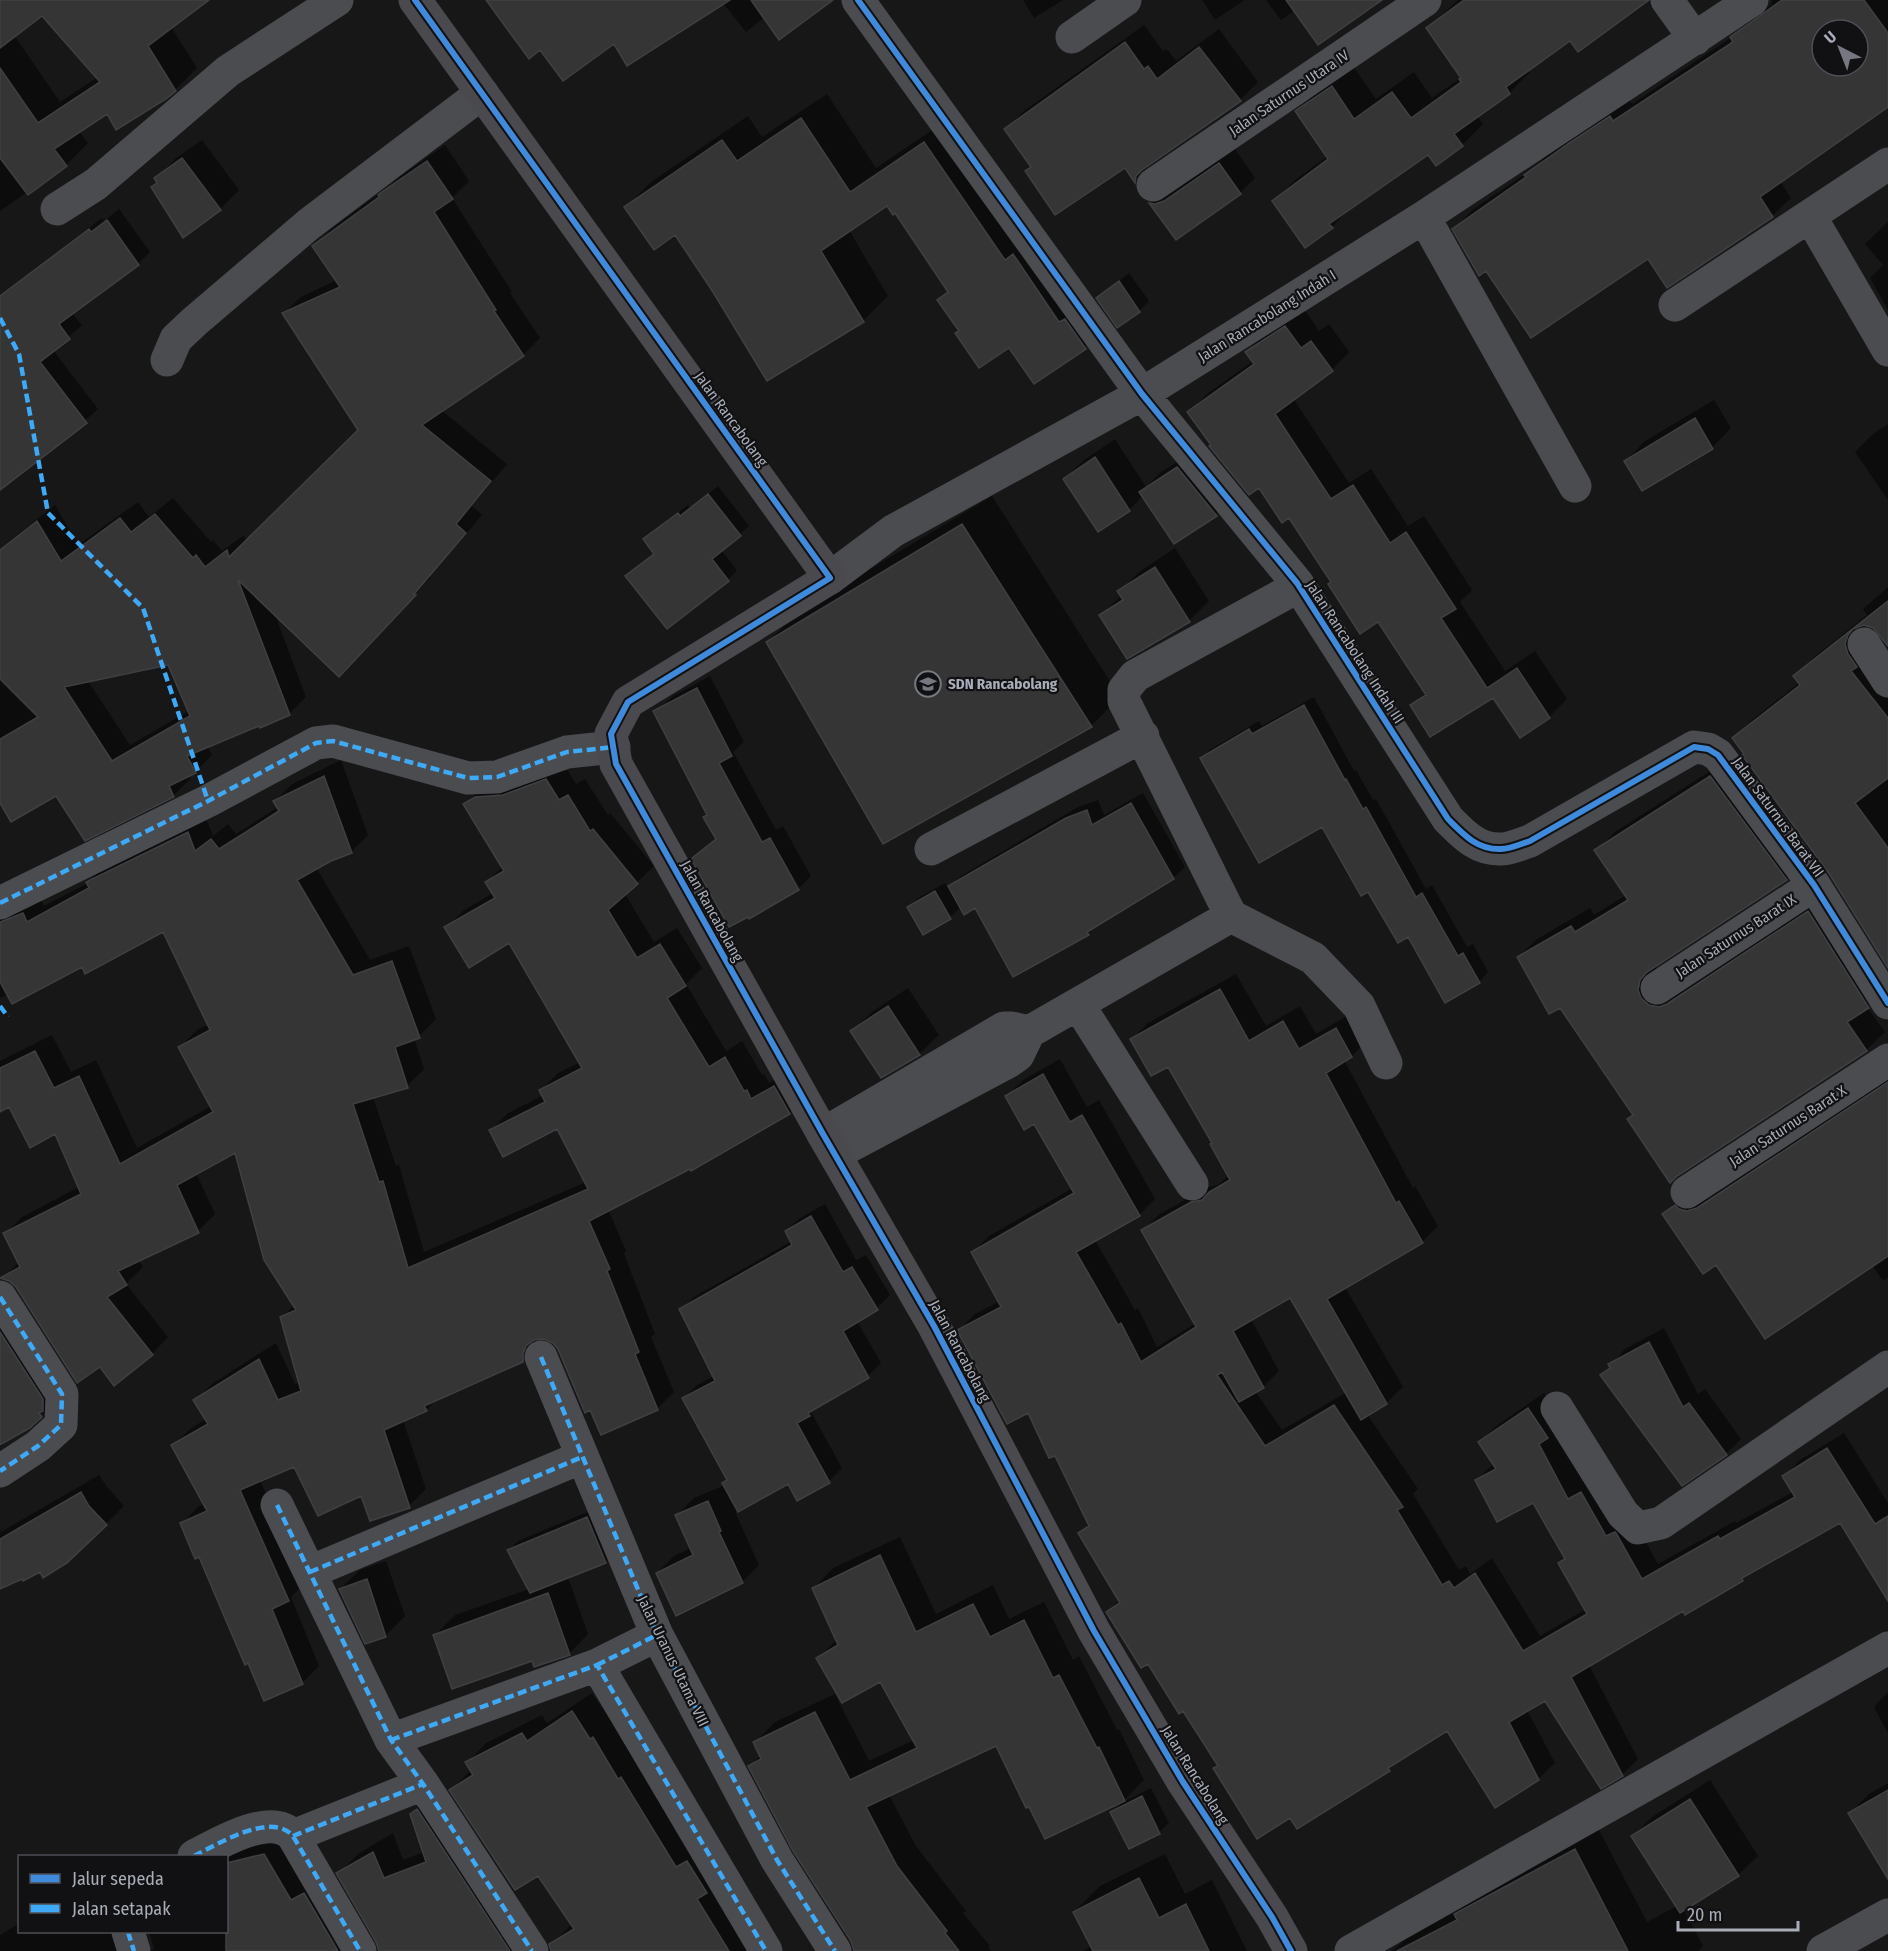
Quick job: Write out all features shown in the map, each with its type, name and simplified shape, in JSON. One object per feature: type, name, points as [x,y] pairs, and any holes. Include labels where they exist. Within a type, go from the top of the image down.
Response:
[{"type":"street","points":[[57,209],[96,184],[228,71],[337,0]]},
{"type":"street","name":"Jalan Rancabolang","points":[[415,0],[830,578],[628,702],[611,734],[616,764],[934,1326],[1094,1631],[1183,1782],[1272,1917],[1291,1951]]},
{"type":"street","name":"Jalan Rancabolang Indah III","points":[[858,0],[1142,394],[1299,586],[1448,819]]},
{"type":"street","points":[[1072,37],[1125,0]]},
{"type":"street","name":"Jalan Saturnus Utara IV","points":[[1153,185],[1425,0]]},
{"type":"street","points":[[1667,0],[1695,39]]},
{"type":"street","name":"Jalan Rancabolang Indah I","points":[[830,578],[893,531],[1142,394],[1424,218],[1752,0]]},
{"type":"street","points":[[167,360],[176,339],[309,224],[482,93]]},
{"type":"street","points":[[1675,305],[1888,164]]},
{"type":"street","points":[[1810,216],[1888,350]]},
{"type":"street","points":[[1424,218],[1575,486]]},
{"type":"street","points":[[1299,586],[1135,676],[1124,690],[1124,701],[1231,916],[1313,958],[1359,1006],[1386,1063]]},
{"type":"street","points":[[1864,644],[1888,681]]},
{"type":"street","points":[[931,849],[1143,736]]},
{"type":"street","points":[[0,903],[208,801],[316,742],[333,741],[454,775],[497,777],[567,752],[614,747]]},
{"type":"street","name":"Jalan Saturnus Barat VII","points":[[1448,819],[1476,845],[1501,849],[1530,841],[1694,747],[1708,749],[1718,755],[1814,885],[1888,1003]]},
{"type":"street","name":"Jalan Saturnus Barat IX","points":[[1657,988],[1814,885]]},
{"type":"street","points":[[829,1144],[1008,1062],[1018,1055],[1029,1032],[1231,916]]},
{"type":"street","points":[[1078,1004],[1192,1185]]},
{"type":"street","name":"Jalan Saturnus Barat X","points":[[1688,1192],[1888,1060]]},
{"type":"street","points":[[0,1297],[62,1394],[61,1425],[38,1446],[0,1471]]},
{"type":"street","name":"Jalan Uranus Utama VIII","points":[[541,1357],[657,1635],[777,1860],[835,1951]]},
{"type":"street","points":[[1557,1408],[1623,1514],[1638,1528],[1661,1523],[1888,1367]]},
{"type":"street","points":[[310,1572],[582,1457]]},
{"type":"street","points":[[277,1505],[392,1740],[532,1951]]},
{"type":"street","points":[[392,1740],[597,1665],[657,1635]]},
{"type":"street","points":[[1351,1951],[1888,1648]]},
{"type":"street","points":[[597,1665],[766,1951]]},
{"type":"street","points":[[293,1836],[423,1784]]},
{"type":"street","points":[[197,1855],[213,1846],[266,1826],[285,1828],[293,1836],[360,1951]]},
{"type":"street","points":[[1823,1951],[1888,1915]]},
{"type":"street","points":[[128,1933],[134,1951]]},
{"type":"building","points":[[0,0],[209,0],[148,46],[176,91],[116,130],[107,114],[54,149],[67,166],[28,195],[0,158],[0,68],[38,123],[100,82],[42,16],[0,48]]},
{"type":"building","points":[[486,0],[730,0],[627,66],[614,44],[563,81],[540,50],[529,59]]},
{"type":"building","points":[[751,0],[833,0],[779,40]]},
{"type":"building","points":[[1286,0],[1382,0],[1318,45]]},
{"type":"building","points":[[1464,0],[1649,0],[1578,52],[1570,41],[1506,87],[1510,94],[1454,134],[1463,146],[1436,166],[1428,155],[1329,224],[1333,228],[1305,248],[1272,201],[1328,159],[1295,111],[1332,86],[1354,119],[1392,92],[1411,118],[1461,82],[1459,79],[1461,78],[1426,28]]},
{"type":"building","points":[[1782,0],[1864,0],[1888,33],[1888,107],[1760,197],[1773,217],[1667,288],[1648,259],[1531,338],[1486,271],[1479,276],[1452,229],[1526,177],[1524,175],[1569,143],[1610,116],[1613,121],[1733,42],[1730,37]]},
{"type":"building","points":[[1125,42],[1144,69],[1148,66],[1157,79],[1199,47],[1241,101],[1142,170],[1136,176],[1135,183],[1125,168],[1055,215],[1025,171],[1031,167],[1004,129]]},
{"type":"building","points":[[801,118],[850,192],[924,142],[1005,260],[1013,254],[1059,322],[1065,319],[1086,349],[1034,384],[1009,348],[979,368],[955,333],[959,331],[937,300],[948,292],[895,213],[893,215],[887,206],[821,251],[864,322],[767,381],[675,235],[654,250],[624,207],[722,140],[737,161]]},
{"type":"building","points":[[182,158],[221,210],[183,238],[151,187],[157,183],[154,178]]},
{"type":"building","points":[[427,161],[453,199],[434,212],[524,356],[422,425],[491,481],[456,524],[466,533],[414,594],[416,595],[339,677],[238,580],[290,715],[187,756],[196,773],[169,786],[174,797],[85,841],[56,796],[11,822],[0,803],[0,739],[38,717],[0,679],[0,550],[37,521],[61,561],[120,518],[131,532],[155,514],[193,558],[196,555],[205,567],[227,550],[229,557],[358,430],[282,313],[340,287],[312,246]],"holes":[[[168,665],[190,716],[112,761],[64,687]]]},
{"type":"building","points":[[1219,163],[1241,194],[1176,240],[1149,203],[1164,201]]},
{"type":"building","points":[[107,220],[139,265],[59,324],[70,339],[40,362],[87,423],[0,490],[0,296],[89,229],[91,232]]},
{"type":"building","points":[[1119,281],[1140,312],[1117,328],[1096,298]]},
{"type":"building","points":[[1285,326],[1301,348],[1311,341],[1333,371],[1275,414],[1331,499],[1353,485],[1390,543],[1406,532],[1456,609],[1441,618],[1487,688],[1517,668],[1550,718],[1520,738],[1493,698],[1430,737],[1410,705],[1426,695],[1378,622],[1360,634],[1328,584],[1331,582],[1289,518],[1282,523],[1259,488],[1249,495],[1209,446],[1211,445],[1187,412],[1254,364],[1245,352]]},
{"type":"building","points":[[1695,418],[1713,449],[1642,491],[1624,461]]},
{"type":"building","points":[[1095,457],[1130,511],[1098,532],[1063,479]]},
{"type":"building","points":[[1177,467],[1217,516],[1174,544],[1139,492]]},
{"type":"building","points":[[708,494],[741,536],[712,559],[729,581],[667,629],[625,576],[654,554],[643,539],[678,513],[680,516]]},
{"type":"building","name":"SDN Rancabolang","points":[[962,524],[1092,727],[883,844],[766,642]]},
{"type":"building","points":[[1155,567],[1190,622],[1127,659],[1099,615],[1123,600],[1117,591]]},
{"type":"building","points":[[1888,601],[1888,646],[1873,628],[1864,625],[1853,629],[1845,644],[1848,654],[1857,667],[1851,671],[1888,718],[1888,778],[1855,803],[1888,848],[1888,968],[1830,875],[1732,738],[1800,685],[1793,676]]},
{"type":"building","points":[[697,688],[732,756],[719,763],[762,842],[770,838],[799,890],[749,919],[748,917],[729,927],[691,859],[716,839],[703,817],[707,815],[653,711]]},
{"type":"building","points":[[1304,705],[1345,780],[1363,809],[1366,807],[1416,897],[1422,893],[1458,956],[1463,953],[1480,983],[1445,1003],[1408,937],[1398,943],[1368,892],[1361,896],[1322,827],[1259,863],[1200,758],[1249,729],[1252,734]]},
{"type":"building","points":[[324,776],[352,853],[331,861],[297,880],[353,975],[392,961],[420,1038],[395,1047],[408,1088],[353,1104],[379,1182],[383,1181],[408,1268],[588,1189],[557,1129],[503,1157],[489,1130],[545,1102],[539,1090],[582,1068],[509,943],[469,968],[444,927],[495,898],[485,882],[504,871],[463,804],[475,797],[503,795],[546,779],[559,800],[568,795],[590,831],[593,829],[638,884],[608,910],[637,958],[660,944],[686,986],[667,998],[709,1067],[725,1057],[751,1099],[774,1086],[790,1114],[691,1171],[690,1169],[589,1221],[610,1269],[607,1271],[639,1352],[635,1354],[658,1410],[601,1435],[590,1410],[585,1413],[558,1349],[553,1343],[544,1339],[534,1340],[526,1346],[523,1362],[424,1406],[427,1411],[384,1430],[410,1508],[370,1521],[361,1496],[318,1516],[294,1467],[240,1490],[289,1601],[272,1609],[303,1684],[264,1701],[248,1663],[245,1665],[199,1557],[195,1559],[180,1523],[207,1511],[171,1445],[208,1424],[193,1400],[259,1359],[278,1400],[301,1391],[280,1317],[296,1310],[264,1260],[235,1153],[177,1185],[199,1233],[118,1271],[127,1285],[107,1297],[153,1355],[114,1386],[100,1367],[77,1383],[16,1287],[0,1278],[20,1267],[3,1233],[81,1194],[55,1134],[30,1148],[9,1107],[0,1112],[0,1068],[35,1051],[54,1088],[79,1076],[120,1164],[213,1112],[178,1047],[210,1030],[163,932],[85,974],[82,967],[12,1004],[0,982],[0,922],[23,913],[27,922],[89,888],[86,882],[188,832],[195,851],[211,839],[219,849],[279,811],[273,801]]},
{"type":"building","points":[[1710,776],[1787,880],[1647,972],[1640,980],[1638,990],[1641,998],[1649,1005],[1659,1007],[1667,1004],[1808,911],[1869,1008],[1847,1022],[1867,1051],[1677,1176],[1670,1183],[1627,1119],[1633,1115],[1560,1008],[1549,1014],[1517,957],[1571,926],[1575,932],[1628,900],[1594,850]]},
{"type":"building","points":[[1131,803],[1174,879],[1087,932],[1089,935],[1013,977],[975,908],[964,915],[948,886],[1066,818],[1087,810],[1092,825]]},
{"type":"building","points":[[935,891],[951,919],[923,935],[907,907]]},
{"type":"building","points":[[1220,989],[1249,1041],[1283,1021],[1299,1049],[1336,1028],[1352,1057],[1326,1073],[1396,1203],[1399,1201],[1423,1243],[1327,1299],[1387,1404],[1361,1420],[1290,1298],[1233,1331],[1264,1388],[1239,1402],[1222,1372],[1217,1375],[1265,1446],[1334,1405],[1403,1507],[1397,1510],[1442,1585],[1449,1581],[1454,1588],[1475,1573],[1523,1651],[1587,1614],[1558,1563],[1565,1559],[1533,1503],[1497,1522],[1475,1480],[1496,1469],[1478,1442],[1528,1408],[1548,1438],[1539,1444],[1568,1499],[1581,1492],[1606,1536],[1616,1533],[1642,1579],[1718,1536],[1720,1539],[1795,1497],[1782,1476],[1827,1448],[1875,1524],[1888,1516],[1888,1601],[1840,1523],[1742,1578],[1743,1581],[1685,1615],[1683,1611],[1571,1677],[1623,1776],[1601,1789],[1545,1701],[1509,1722],[1539,1780],[1495,1808],[1447,1731],[1388,1768],[1390,1771],[1297,1829],[1290,1818],[1257,1839],[1213,1768],[1218,1766],[1183,1711],[1179,1714],[1148,1664],[1141,1668],[1106,1612],[1120,1603],[1078,1533],[1089,1526],[1055,1456],[1049,1458],[1028,1413],[1007,1424],[957,1330],[1001,1307],[971,1252],[1074,1193],[1034,1124],[1024,1130],[1005,1096],[1043,1074],[1070,1122],[1082,1115],[1140,1216],[1076,1252],[1118,1325],[1121,1323],[1141,1362],[1196,1327],[1141,1230],[1191,1202],[1202,1200],[1209,1192],[1230,1180],[1210,1144],[1212,1143],[1168,1067],[1151,1076],[1130,1039]]},
{"type":"building","points":[[888,1006],[920,1055],[881,1078],[850,1031]]},
{"type":"building","points":[[1888,1082],[1888,1256],[1765,1339],[1716,1265],[1703,1274],[1662,1214],[1675,1205],[1687,1211],[1697,1208]]},
{"type":"building","points":[[811,1216],[843,1272],[852,1267],[878,1310],[843,1331],[869,1378],[808,1413],[810,1416],[797,1423],[830,1483],[797,1501],[788,1484],[738,1512],[722,1483],[727,1480],[682,1398],[715,1381],[679,1309],[792,1245],[785,1231]]},
{"type":"building","points":[[0,1332],[43,1399],[43,1411],[39,1413],[42,1417],[30,1428],[0,1445]]},
{"type":"building","points":[[1649,1342],[1683,1407],[1689,1403],[1727,1455],[1682,1486],[1600,1375],[1610,1368],[1608,1364]]},
{"type":"building","points":[[81,1492],[89,1506],[107,1525],[67,1563],[43,1578],[40,1572],[0,1589],[0,1539]]},
{"type":"building","points":[[708,1501],[721,1531],[719,1532],[743,1583],[676,1616],[656,1573],[693,1555],[675,1515]]},
{"type":"building","points":[[587,1517],[606,1563],[530,1593],[507,1550]]},
{"type":"building","points":[[880,1555],[916,1632],[973,1604],[990,1637],[1024,1620],[1053,1678],[1059,1675],[1097,1748],[1099,1747],[1125,1801],[1045,1839],[1029,1807],[1026,1808],[996,1746],[866,1807],[897,1866],[947,1931],[945,1933],[959,1951],[854,1951],[851,1941],[793,1851],[748,1766],[761,1759],[753,1742],[815,1712],[850,1780],[917,1748],[880,1682],[842,1703],[816,1658],[838,1645],[812,1588]]},
{"type":"building","points":[[367,1579],[386,1637],[365,1644],[339,1589]]},
{"type":"building","points":[[548,1593],[570,1655],[534,1667],[532,1661],[452,1689],[433,1635]]},
{"type":"building","points":[[572,1711],[590,1739],[593,1737],[618,1779],[621,1777],[676,1867],[687,1861],[707,1893],[697,1899],[729,1951],[551,1951],[549,1944],[574,1929],[538,1876],[515,1890],[449,1790],[473,1775],[465,1762],[522,1733],[527,1741]]},
{"type":"building","points":[[1888,1790],[1888,1879],[1848,1813]]},
{"type":"building","points":[[1142,1796],[1160,1834],[1129,1849],[1110,1812]]},
{"type":"building","points":[[1690,1799],[1739,1876],[1680,1913],[1631,1836]]},
{"type":"building","points":[[417,1809],[510,1951],[379,1951],[336,1873],[373,1852],[384,1878],[426,1862],[410,1814]]},
{"type":"building","points":[[1575,1849],[1628,1951],[1397,1951],[1457,1920],[1454,1914]]},
{"type":"building","points":[[264,1854],[291,1900],[304,1893],[338,1951],[226,1951],[228,1863]]},
{"type":"building","points":[[1139,1878],[1159,1918],[1186,1904],[1209,1951],[1093,1951],[1073,1912]]},
{"type":"marked path","points":[[0,318],[19,354],[48,513],[143,608],[208,801]]},
{"type":"marked path","points":[[0,903],[208,801],[316,743],[333,741],[468,778],[497,777],[567,752],[614,747]]},
{"type":"marked path","points":[[0,1006],[8,1017]]},
{"type":"marked path","points":[[0,1297],[62,1394],[61,1425],[38,1446],[0,1471]]},
{"type":"marked path","points":[[541,1357],[657,1635],[777,1860],[835,1951]]},
{"type":"marked path","points":[[310,1572],[582,1457]]},
{"type":"marked path","points":[[277,1505],[391,1740],[423,1784],[532,1951]]},
{"type":"marked path","points":[[597,1665],[657,1635]]},
{"type":"marked path","points":[[391,1740],[597,1665],[766,1951]]},
{"type":"marked path","points":[[293,1836],[423,1784]]},
{"type":"marked path","points":[[196,1855],[244,1832],[258,1828],[283,1829],[293,1836],[360,1951]]},
{"type":"marked path","points":[[128,1933],[134,1951]]},
{"type":"cycle path","points":[[415,0],[830,578],[628,702],[611,734],[616,764],[823,1134],[934,1326],[1094,1631],[1183,1782],[1272,1917],[1291,1951]]},
{"type":"cycle path","points":[[858,0],[1142,394],[1297,583],[1448,819],[1459,830],[1471,840],[1492,849],[1516,846],[1530,841],[1694,747],[1708,749],[1718,755],[1814,885],[1888,1003]]},
{"type":"place","name":"SDN Rancabolang","points":[[928,684]]}]
